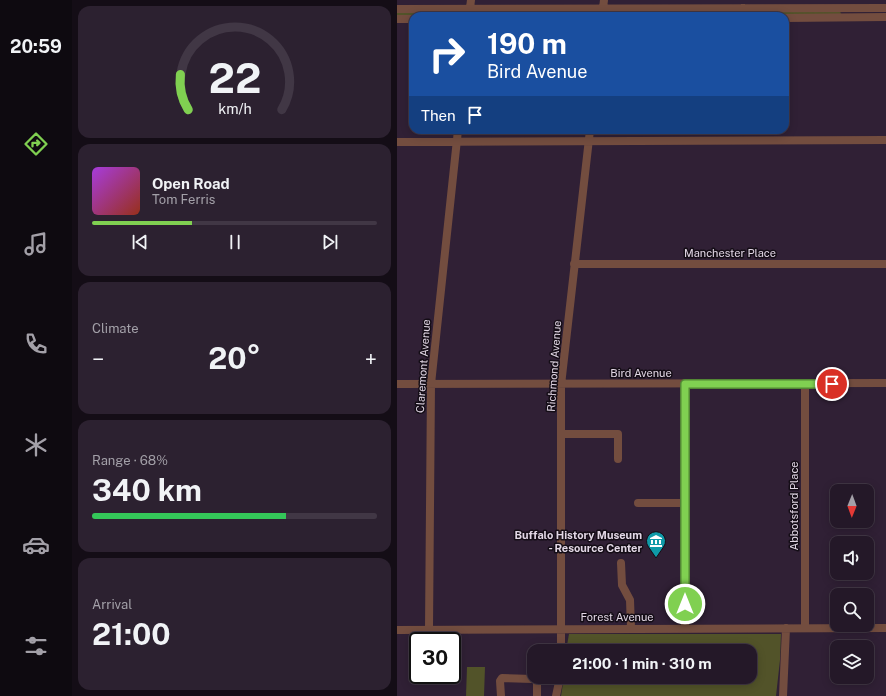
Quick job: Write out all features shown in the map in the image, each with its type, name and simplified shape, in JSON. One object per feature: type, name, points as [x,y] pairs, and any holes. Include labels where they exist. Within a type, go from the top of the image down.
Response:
[{"type":"street","points":[[397,9],[470,8],[540,12],[603,8],[743,12],[886,8]]},
{"type":"street","points":[[847,8],[847,17]]},
{"type":"street","points":[[789,18],[886,17]]},
{"type":"street","points":[[397,19],[409,19]]},
{"type":"street","name":"Claremont Avenue","points":[[429,629],[431,384],[458,134]]},
{"type":"street","name":"Richmond Avenue","points":[[561,644],[561,385],[589,134]]},
{"type":"street","points":[[397,142],[886,140]]},
{"type":"street","name":"Manchester Place","points":[[574,264],[886,264]]},
{"type":"street","name":"Bird Avenue","points":[[397,384],[561,385],[886,383]]},
{"type":"street","points":[[685,384],[685,627]]},
{"type":"street","name":"Abbotsford Place","points":[[805,384],[805,628]]},
{"type":"street","points":[[561,434],[618,434],[618,459]]},
{"type":"street","points":[[638,503],[685,503]]},
{"type":"street","points":[[621,563],[622,584],[630,600],[631,628]]},
{"type":"street","name":"Forest Avenue","points":[[397,630],[685,627],[886,628]]},
{"type":"street","points":[[783,696],[786,628]]},
{"type":"street","points":[[501,696],[500,681],[502,678],[507,677],[537,681],[537,696]]},
{"type":"street","points":[[556,696],[559,684]]},
{"type":"shaded area","points":[[397,12],[409,12],[409,16],[397,16]]},
{"type":"shaded area","points":[[789,12],[840,12],[840,15],[789,15]]},
{"type":"shaded area","points":[[569,634],[781,634],[776,696],[561,696],[563,684],[757,684],[757,644],[567,644]]},
{"type":"shaded area","points":[[467,667],[485,667],[484,696],[466,696]]},
{"type":"place","name":"Buffalo History Museum - Resource Center","points":[[656,558]]},
{"type":"route","points":[[685,604],[685,384],[832,384]]}]
